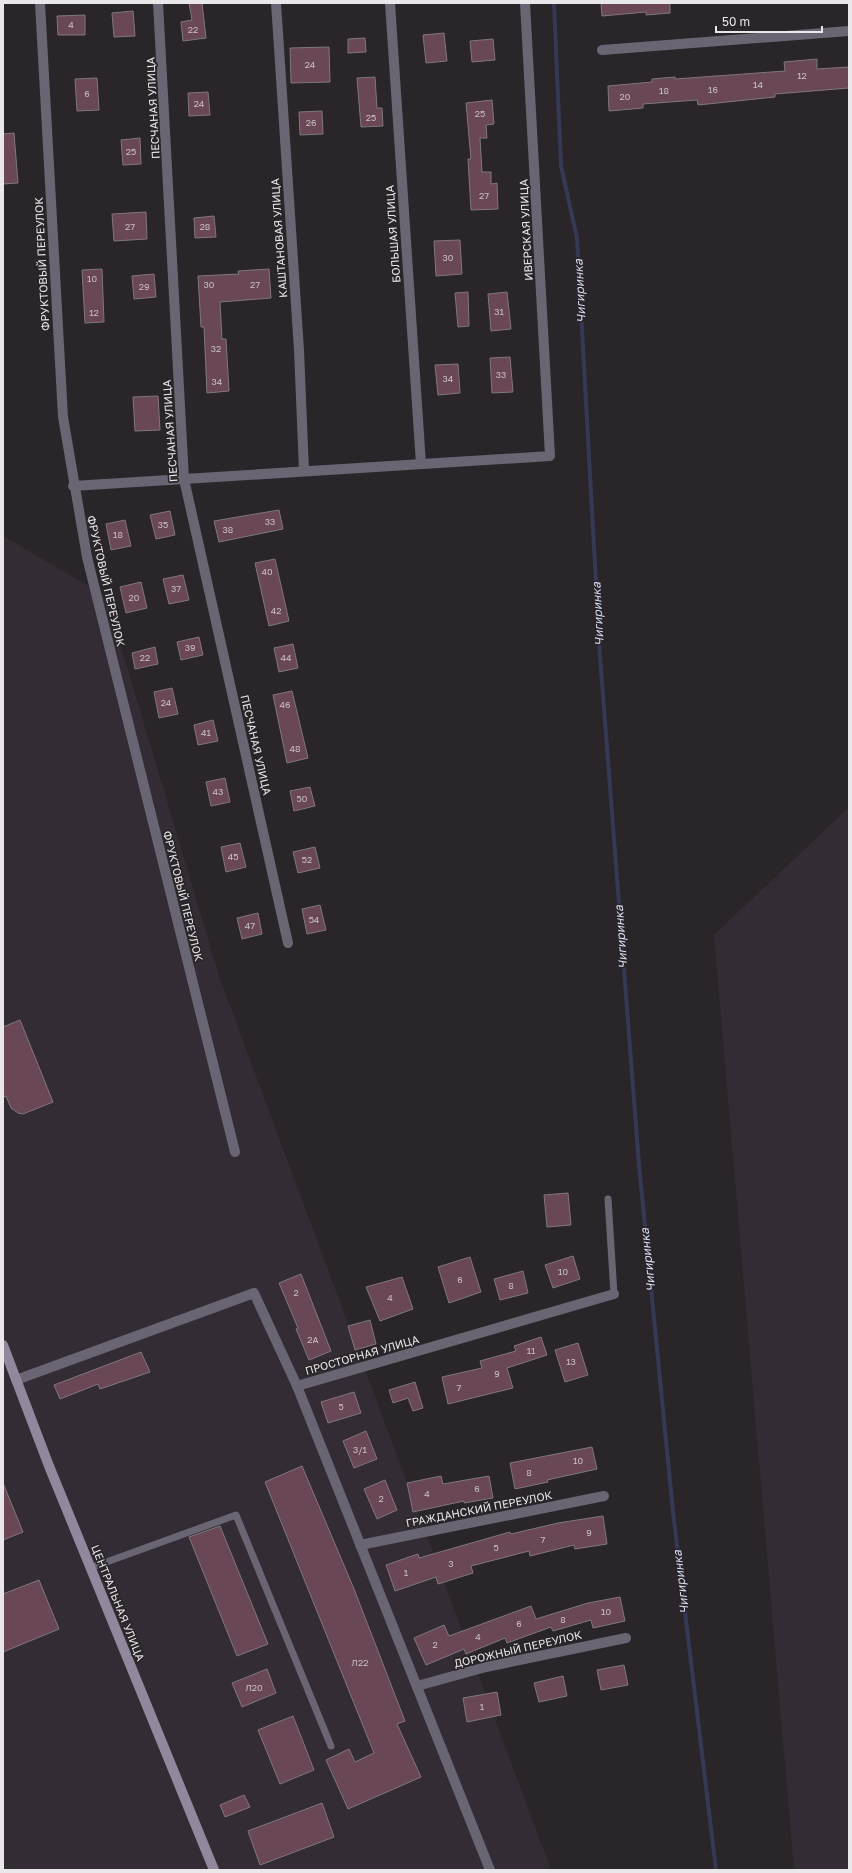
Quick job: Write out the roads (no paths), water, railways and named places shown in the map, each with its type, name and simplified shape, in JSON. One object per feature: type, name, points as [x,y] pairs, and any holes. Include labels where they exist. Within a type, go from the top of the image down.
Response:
[{"type":"street","name":"ФРУКТОВЫЙ ПЕРЕУЛОК","points":[[40,3],[63,417],[73,486],[87,557],[235,1152]]},
{"type":"street","name":"ПЕСЧАНАЯ УЛИЦА","points":[[158,3],[184,479],[288,943]]},
{"type":"street","name":"КАШТАНОВАЯ УЛИЦА","points":[[276,3],[299,350],[304,471]]},
{"type":"street","name":"БОЛЬШАЯ УЛИЦА","points":[[390,3],[421,464]]},
{"type":"street","name":"ИВЕРСКАЯ УЛИЦА","points":[[421,464],[550,456],[525,3]]},
{"type":"street","points":[[602,50],[849,31]]},
{"type":"street","points":[[73,486],[421,464]]},
{"type":"street","name":"ПРОСТОРНАЯ УЛИЦА","points":[[16,1380],[254,1293],[297,1386],[614,1294]]},
{"type":"street","name":"ЦЕНТРАЛЬНАЯ УЛИЦА","points":[[3,1345],[49,1466],[214,1870]]},
{"type":"street","points":[[297,1386],[490,1870]]},
{"type":"street","name":"ГРАЖДАНСКИЙ ПЕРЕУЛОК","points":[[360,1545],[604,1496]]},
{"type":"street","name":"ДОРОЖНЫЙ ПЕРЕУЛОК","points":[[417,1686],[486,1667],[626,1638]]},
{"type":"lane","points":[[608,1199],[614,1294]]},
{"type":"lane","points":[[90,1568],[236,1515],[331,1746]]},
{"type":"waterway","name":"Чигиринка","points":[[554,3],[561,166],[577,238],[600,656],[639,1165],[673,1512],[716,1870]]}]
